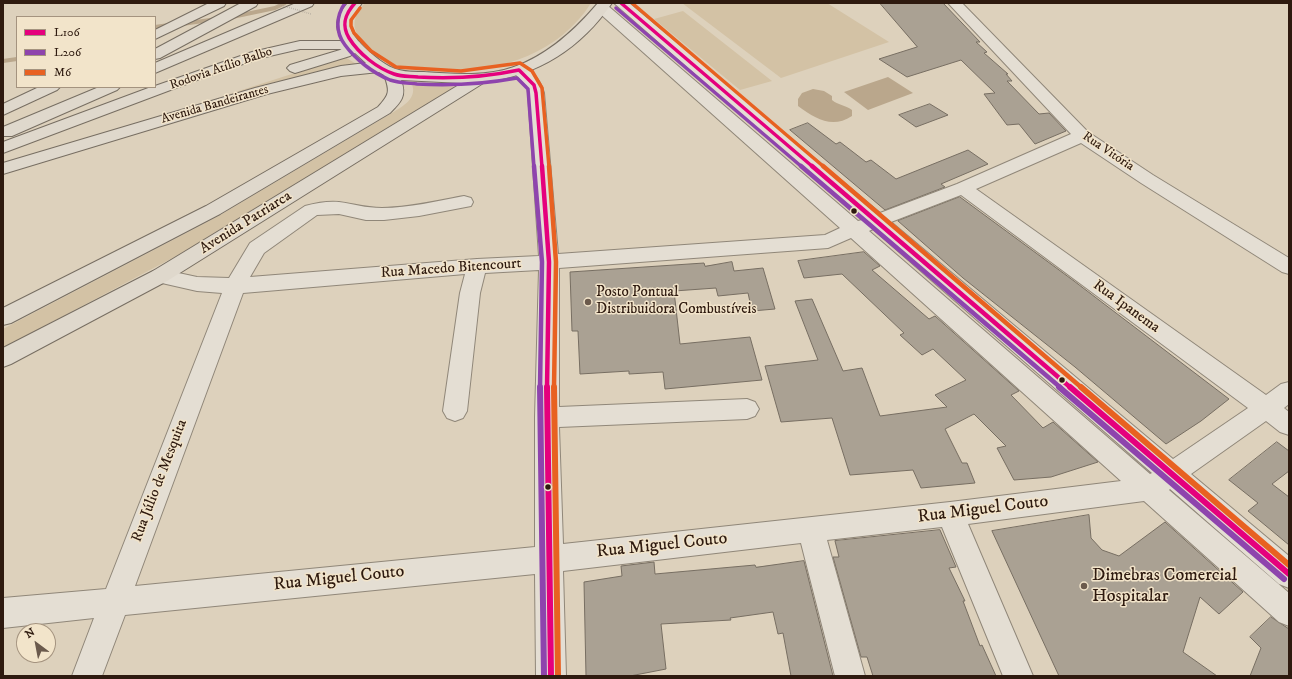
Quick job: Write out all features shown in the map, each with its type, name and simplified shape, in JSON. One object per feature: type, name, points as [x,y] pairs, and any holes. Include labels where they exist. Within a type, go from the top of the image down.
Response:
[{"type":"main road","points":[[157,34],[219,3]]},
{"type":"main road","points":[[355,3],[346,12],[343,19],[344,29],[354,45],[387,70]]},
{"type":"main road","points":[[156,54],[248,4]]},
{"type":"main road","name":"Avenida Bandeirantes","points":[[49,154],[261,91],[341,71],[372,67],[430,77],[482,77],[519,70],[554,53],[609,5]]},
{"type":"main road","name":"Rodovia Atílio Balbo","points":[[156,68],[309,8]]},
{"type":"main road","name":"Rodovia Atílio Balbo","points":[[3,148],[208,71],[262,54],[300,45],[354,45]]},
{"type":"main road","name":"Avenida Bandeirantes","points":[[3,169],[253,82],[345,53],[354,45]]},
{"type":"main road","name":"Avenida Patriarca","points":[[3,317],[213,210],[384,110],[396,97],[397,88],[387,70]]},
{"type":"main road","name":"Avenida Patriarca","points":[[3,358],[160,276],[482,77]]},
{"type":"main road","points":[[3,110],[50,88]]},
{"type":"main road","points":[[24,125],[94,88]]},
{"type":"main road","points":[[3,133],[110,88]]},
{"type":"street","name":"Rua Vitória","points":[[955,3],[1082,136],[1154,183],[1289,267]]},
{"type":"street","points":[[609,5],[877,222],[1171,475],[1289,574]]},
{"type":"street","points":[[609,5],[853,230],[1289,612]]},
{"type":"street","points":[[519,70],[534,85],[536,93],[549,262],[547,417],[551,676]]},
{"type":"street","name":"Rua Macedo Bitencourt","points":[[160,276],[197,284],[235,286],[477,266],[828,241],[964,188],[1082,136]]},
{"type":"street","name":"Rua Ipanema","points":[[964,188],[1289,425]]},
{"type":"street","name":"Rua Júlio de Mesquita","points":[[87,676],[114,601],[235,286],[257,248],[312,210],[339,208],[366,214],[384,214],[419,210],[464,202]]},
{"type":"street","points":[[455,411],[470,293],[477,266]]},
{"type":"street","name":"Rua Miguel Couto","points":[[3,613],[549,559],[950,514],[1149,489],[1289,391]]},
{"type":"street","points":[[547,417],[747,409]]},
{"type":"street","points":[[950,514],[1018,676]]},
{"type":"street","points":[[811,530],[850,676]]},
{"type":"path","points":[[274,3],[309,8]]},
{"type":"shaded area","points":[[365,3],[591,3],[577,22],[560,37],[521,59],[477,70],[431,71],[402,68],[391,65],[380,58],[363,42],[356,32],[355,22],[358,13]]},
{"type":"shaded area","points":[[682,3],[827,3],[889,42],[781,78]]},
{"type":"shaded area","points":[[683,11],[772,81],[740,90],[654,19]]},
{"type":"shaded area","points":[[345,57],[358,65],[300,76],[223,96]]},
{"type":"shaded area","points":[[888,77],[913,93],[868,110],[844,92]]},
{"type":"shaded area","points":[[411,82],[456,87],[180,254],[3,348],[3,329],[217,217],[392,113],[409,101],[413,93]]},
{"type":"shaded area","points":[[813,89],[824,91],[832,96],[832,100],[834,102],[852,110],[852,116],[838,122],[824,121],[811,115],[798,106],[798,99],[802,93]]},
{"type":"building","points":[[880,3],[943,3],[980,42],[976,42],[987,52],[984,53],[1008,74],[1006,74],[1012,81],[1007,81],[1039,114],[1049,113],[1066,131],[1035,144],[1019,124],[1007,125],[984,94],[995,93],[961,60],[907,77],[879,59],[917,47]]},
{"type":"building","points":[[930,104],[948,115],[916,127],[899,115]]},
{"type":"building","points":[[808,123],[836,144],[840,142],[866,162],[871,160],[896,179],[968,150],[988,164],[941,184],[945,187],[885,210],[790,130]]},
{"type":"building","points":[[960,197],[1074,281],[1229,399],[1201,421],[1166,444],[1075,367],[963,278],[898,221]]},
{"type":"building","points":[[864,252],[880,266],[872,270],[929,319],[935,316],[1019,391],[1011,395],[1043,428],[1053,422],[1098,462],[1051,477],[1014,480],[997,448],[1006,446],[974,414],[945,429],[962,463],[967,463],[975,483],[921,488],[913,470],[850,475],[832,418],[781,422],[765,366],[818,360],[795,301],[812,299],[843,371],[862,368],[880,416],[947,407],[935,395],[966,380],[933,349],[922,355],[900,335],[904,333],[842,274],[804,278],[798,261]]},
{"type":"building","points":[[732,262],[734,271],[763,268],[775,309],[752,311],[748,293],[718,296],[716,288],[674,291],[680,344],[750,337],[762,380],[665,389],[663,372],[629,374],[629,371],[580,374],[578,331],[572,331],[570,272],[704,263],[705,266]]},
{"type":"building","points":[[1277,442],[1289,451],[1289,471],[1272,484],[1289,497],[1289,545],[1248,511],[1258,503],[1229,480]]},
{"type":"building","name":"Dimebras Comercial Hospitalar","points":[[1089,515],[1091,538],[1102,550],[1119,556],[1165,522],[1243,592],[1219,614],[1200,597],[1183,652],[1217,676],[1059,676],[992,531]]},
{"type":"building","points":[[940,530],[956,567],[949,568],[965,601],[963,601],[980,646],[982,645],[996,676],[873,676],[867,657],[861,657],[833,557],[839,557],[835,541]]},
{"type":"building","points":[[804,561],[833,676],[791,676],[783,633],[778,634],[773,612],[730,618],[731,620],[661,624],[666,669],[630,676],[586,676],[584,582],[622,576],[621,566],[654,562],[655,574],[755,565],[756,567]]},
{"type":"building","points":[[1271,617],[1289,629],[1289,676],[1250,676],[1261,648],[1250,637]]},
{"type":"waterway","points":[[232,17],[275,8],[285,3]]},
{"type":"waterway","points":[[182,24],[217,19]]},
{"type":"waterway","points":[[156,27],[169,25]]},
{"type":"waterway","points":[[3,61],[16,59]]},
{"type":"transit line","name":"L206","points":[[345,3],[339,12],[337,22],[340,38],[353,54],[378,74],[391,80],[403,82],[446,85],[493,82],[517,78],[528,89],[542,262],[540,417],[544,676]]},
{"type":"transit line","name":"L106","points":[[355,3],[348,11],[344,19],[346,33],[353,44],[363,54],[375,64],[394,74],[404,76],[447,78],[483,76],[519,70],[534,85],[536,93],[549,262],[547,417],[551,676]]},
{"type":"transit line","name":"L106","points":[[621,3],[1289,574]]},
{"type":"transit line","name":"M6","points":[[632,3],[1289,565]]},
{"type":"transit line","name":"M6","points":[[360,8],[351,20],[351,26],[354,33],[371,51],[396,67],[461,71],[520,63],[532,71],[542,88],[556,262],[554,417],[558,676]]},
{"type":"transit line","name":"L206","points":[[616,8],[1284,579]]},
{"type":"place","name":"Posto Pontual Distribuidora Combustíveis","points":[[588,302]]},
{"type":"place","name":"Dimebras Comercial Hospitalar","points":[[1084,586]]}]
